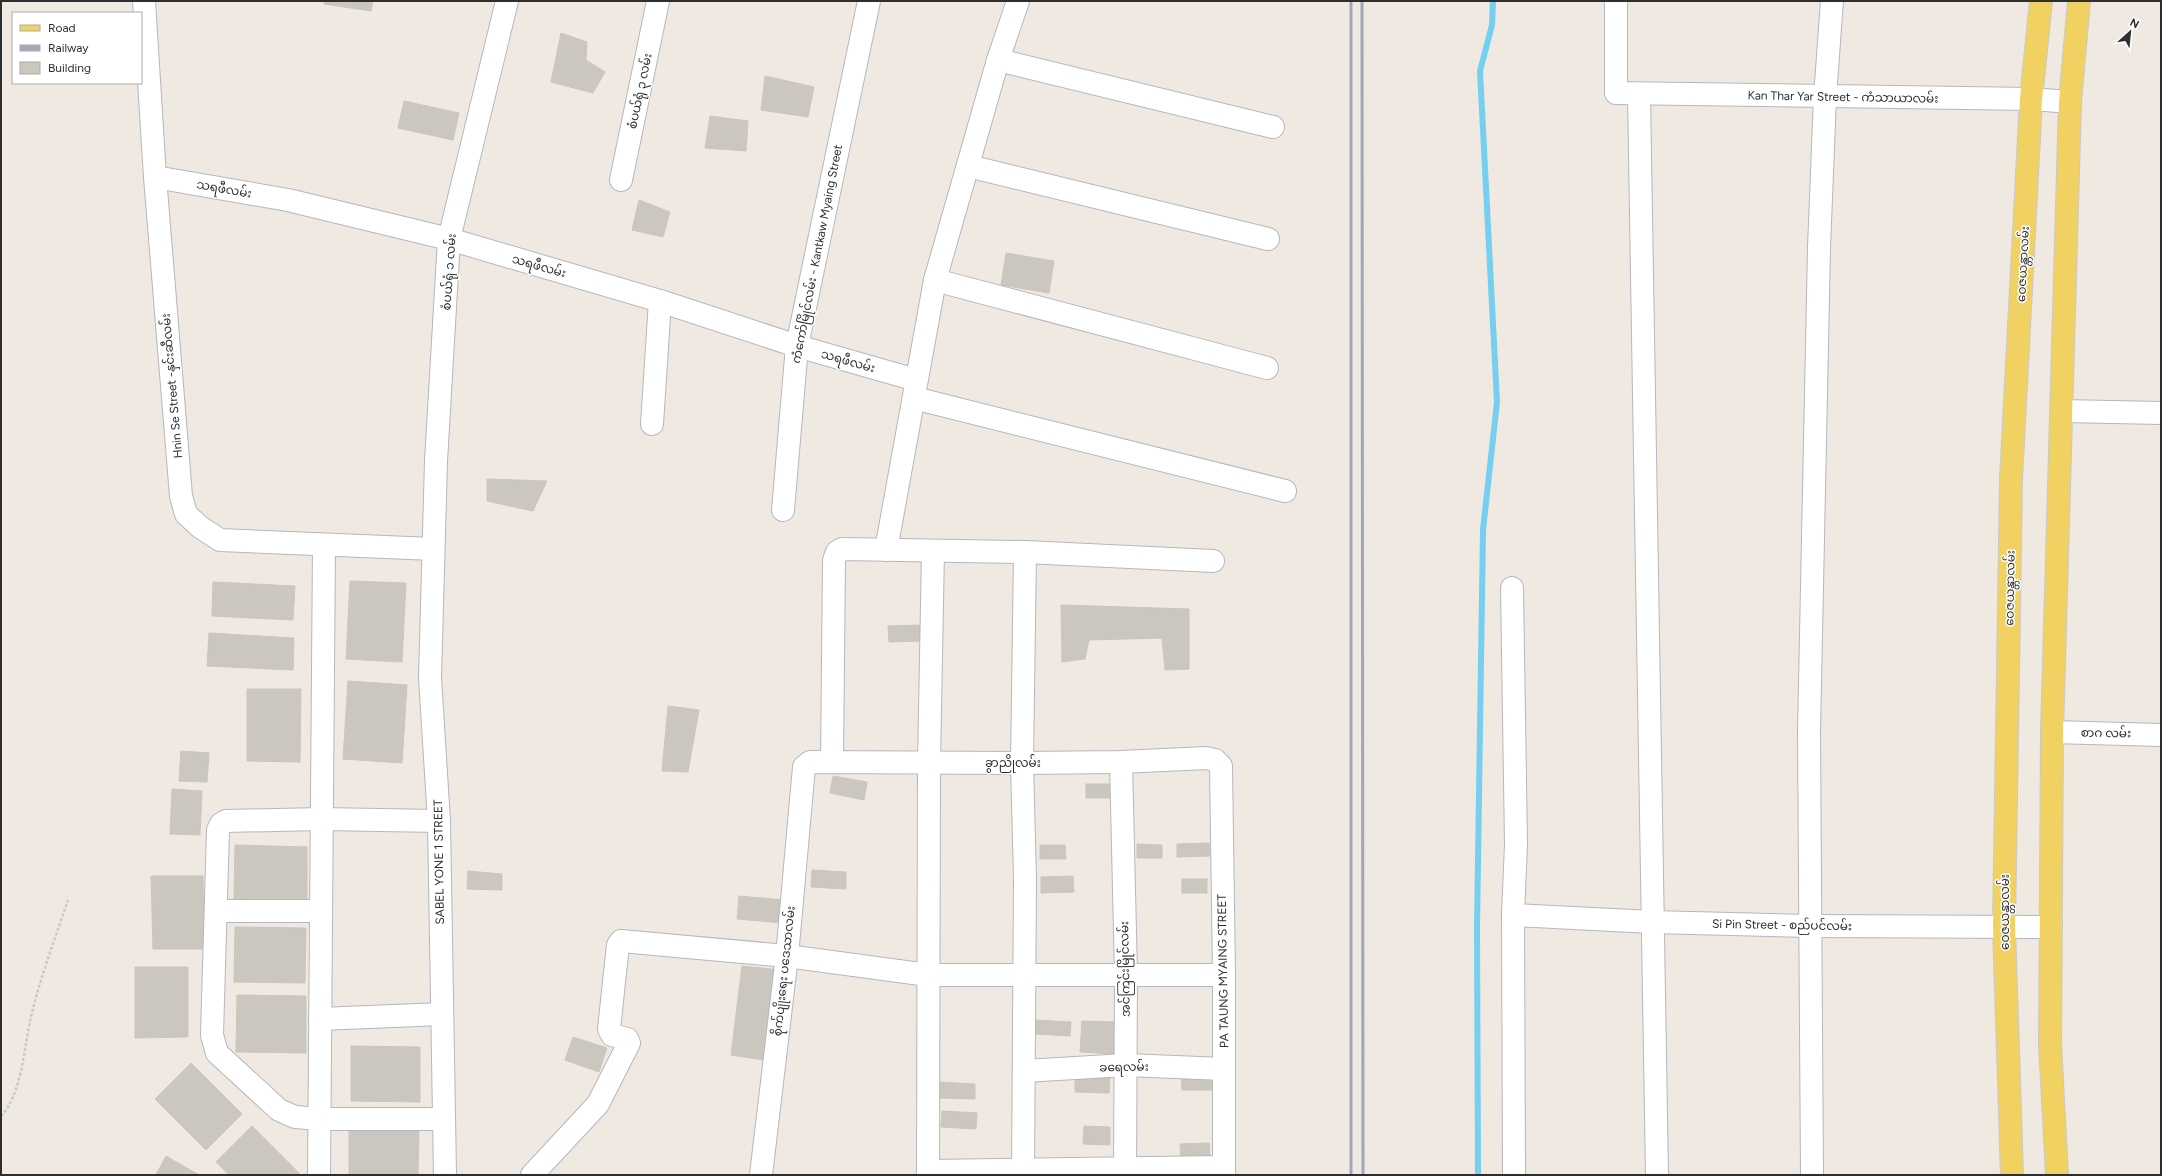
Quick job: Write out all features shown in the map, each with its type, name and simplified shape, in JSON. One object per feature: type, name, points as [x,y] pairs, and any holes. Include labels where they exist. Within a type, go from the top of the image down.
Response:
[{"type":"main road","name":"ဝေဇယန္တာလမ်း","points":[[2012,1175],[2004,927],[2011,479],[2031,99],[2041,1]]},
{"type":"main road","points":[[2057,1175],[2050,1044],[2052,732],[2070,102],[2080,1]]},
{"type":"street","name":"Hnin Se Street -နှင်းဆီလမ်း","points":[[144,1],[155,177],[179,472],[181,496],[186,514],[200,527],[220,540],[433,549]]},
{"type":"street","name":"စံပယ်ရုံ ၁ လမ်း","points":[[433,549],[436,462],[449,239],[507,1]]},
{"type":"street","name":"စံပယ်ရုံ ၃ လမ်း","points":[[621,180],[658,1]]},
{"type":"street","name":"ကံကော်မြိုင်လမ်း - Kantkaw Myaing Street","points":[[782,510],[797,346],[869,1]]},
{"type":"street","points":[[886,550],[935,280],[998,60],[1018,1]]},
{"type":"street","name":"Kan Thar Yar Street - ကံသာယာလမ်း","points":[[1616,1],[1616,94],[2031,99],[2070,102]]},
{"type":"street","points":[[1812,1175],[1809,732],[1819,256],[1825,97],[1832,1]]},
{"type":"street","points":[[998,60],[1273,127]]},
{"type":"street","points":[[1639,94],[1652,922],[1658,1175]]},
{"type":"street","points":[[968,166],[1268,239]]},
{"type":"street","name":"သရဖီလမ်း","points":[[155,177],[288,200],[449,239],[660,301],[797,346],[915,389],[1285,491]]},
{"type":"street","points":[[935,280],[1267,368]]},
{"type":"street","points":[[652,424],[660,301]]},
{"type":"street","points":[[2062,411],[2161,412]]},
{"type":"street","points":[[319,1175],[324,545]]},
{"type":"street","name":"SABEL YONE 1 STREET","points":[[433,549],[430,678],[439,821],[445,1175]]},
{"type":"street","points":[[832,762],[834,560],[837,552],[842,549],[1025,552],[1213,561]]},
{"type":"street","points":[[933,551],[929,763],[928,1173],[1224,1171]]},
{"type":"street","points":[[1023,1172],[1025,878],[1022,763],[1025,552]]},
{"type":"street","points":[[1512,588],[1516,844],[1513,915],[1514,1175]]},
{"type":"street","name":"စာဂ လမ်း","points":[[2052,732],[2161,734]]},
{"type":"street","name":"ခွာညိုလမ်း","points":[[804,767],[810,762],[1022,763],[1121,762],[1206,758],[1215,760],[1221,766]]},
{"type":"street","name":"အင်ကြင်းမြိုင်လမ်း","points":[[1121,762],[1126,975],[1125,1172]]},
{"type":"street","name":"PA TAUNG MYAING STREET","points":[[1221,766],[1224,975],[1224,1171]]},
{"type":"street","name":"စိုက်ပျိုးရေး ပဒေသာလမ်း","points":[[761,1175],[787,956],[804,767]]},
{"type":"street","points":[[439,821],[321,819],[226,821],[221,824],[218,830],[212,1035],[217,1053],[279,1110],[295,1117],[320,1120],[444,1119]]},
{"type":"street","points":[[216,911],[321,911]]},
{"type":"street","name":"Si Pin Street - စည်ပင်လမ်း","points":[[1513,915],[1652,922],[1810,926],[2051,927]]},
{"type":"street","points":[[532,1175],[598,1104],[629,1043],[627,1038],[612,1035],[609,1029],[619,942],[621,941],[787,956],[928,975],[1224,975]]},
{"type":"street","points":[[320,1019],[442,1014]]},
{"type":"street","name":"ခရေလမ်း","points":[[1024,1071],[1126,1065],[1224,1070]]},
{"type":"path","points":[[1,1116],[7,1110],[19,1078],[31,1017],[68,900]]},
{"type":"building","points":[[324,1],[373,1],[371,11],[324,4]]},
{"type":"building","points":[[561,33],[587,42],[586,60],[605,72],[593,93],[551,82]]},
{"type":"building","points":[[765,76],[814,87],[808,117],[761,110]]},
{"type":"building","points":[[404,101],[459,113],[453,140],[398,128]]},
{"type":"building","points":[[710,116],[748,121],[746,151],[705,148]]},
{"type":"building","points":[[639,200],[670,212],[663,237],[632,230]]},
{"type":"building","points":[[1006,253],[1054,261],[1049,293],[1001,285]]},
{"type":"building","points":[[487,479],[547,481],[533,511],[487,501]]},
{"type":"building","points":[[350,581],[406,583],[402,662],[346,659]]},
{"type":"building","points":[[213,582],[295,586],[293,620],[212,616]]},
{"type":"building","points":[[1061,605],[1189,609],[1189,669],[1165,670],[1162,638],[1089,640],[1085,659],[1062,662]]},
{"type":"building","points":[[922,625],[922,641],[889,642],[888,626]]},
{"type":"building","points":[[209,633],[294,638],[293,670],[207,666]]},
{"type":"building","points":[[348,681],[407,685],[402,763],[343,759]]},
{"type":"building","points":[[247,689],[301,689],[300,762],[247,761]]},
{"type":"building","points":[[668,706],[699,710],[688,772],[662,771]]},
{"type":"building","points":[[181,751],[209,753],[207,782],[179,781]]},
{"type":"building","points":[[833,776],[867,782],[864,800],[830,793]]},
{"type":"building","points":[[1086,784],[1111,784],[1111,798],[1086,798]]},
{"type":"building","points":[[172,789],[202,791],[200,835],[170,834]]},
{"type":"building","points":[[1209,843],[1210,856],[1177,857],[1177,844]]},
{"type":"building","points":[[1137,844],[1162,845],[1162,858],[1137,858]]},
{"type":"building","points":[[235,845],[307,847],[307,900],[234,899]]},
{"type":"building","points":[[1040,845],[1065,845],[1066,859],[1040,859]]},
{"type":"building","points":[[812,870],[846,872],[846,889],[811,887]]},
{"type":"building","points":[[468,871],[502,874],[502,890],[467,889]]},
{"type":"building","points":[[151,876],[203,876],[204,949],[153,949]]},
{"type":"building","points":[[1073,876],[1074,892],[1041,893],[1041,877]]},
{"type":"building","points":[[1182,879],[1207,879],[1207,893],[1182,893]]},
{"type":"building","points":[[739,896],[785,900],[783,923],[737,919]]},
{"type":"building","points":[[235,927],[306,928],[305,983],[234,982]]},
{"type":"building","points":[[742,966],[781,970],[770,1061],[731,1055]]},
{"type":"building","points":[[135,967],[188,967],[188,1037],[135,1038]]},
{"type":"building","points":[[237,995],[306,996],[306,1053],[236,1052]]},
{"type":"building","points":[[1035,1020],[1071,1022],[1070,1036],[1035,1034]]},
{"type":"building","points":[[1082,1021],[1115,1022],[1114,1054],[1080,1052]]},
{"type":"building","points":[[573,1037],[607,1048],[599,1072],[565,1060]]},
{"type":"building","points":[[351,1046],[420,1047],[420,1102],[351,1101]]},
{"type":"building","points":[[191,1063],[242,1114],[206,1150],[155,1099]]},
{"type":"building","points":[[1214,1073],[1215,1090],[1182,1090],[1181,1074]]},
{"type":"building","points":[[1075,1075],[1110,1076],[1109,1093],[1075,1092]]},
{"type":"building","points":[[940,1082],[975,1084],[975,1099],[940,1098]]},
{"type":"building","points":[[942,1111],[977,1113],[976,1129],[941,1127]]},
{"type":"building","points":[[252,1126],[301,1175],[229,1175],[216,1162]]},
{"type":"building","points":[[1084,1126],[1110,1127],[1110,1145],[1083,1144]]},
{"type":"building","points":[[349,1127],[419,1128],[418,1175],[349,1175]]},
{"type":"building","points":[[1209,1143],[1210,1158],[1181,1159],[1180,1144]]},
{"type":"building","points":[[166,1156],[199,1175],[156,1175]]},
{"type":"waterway","points":[[1478,1175],[1477,927],[1483,530],[1497,402],[1480,71],[1492,25],[1493,1]]},
{"type":"railway","points":[[1351,1],[1351,1175]]},
{"type":"railway","points":[[1362,1],[1363,1175]]}]
